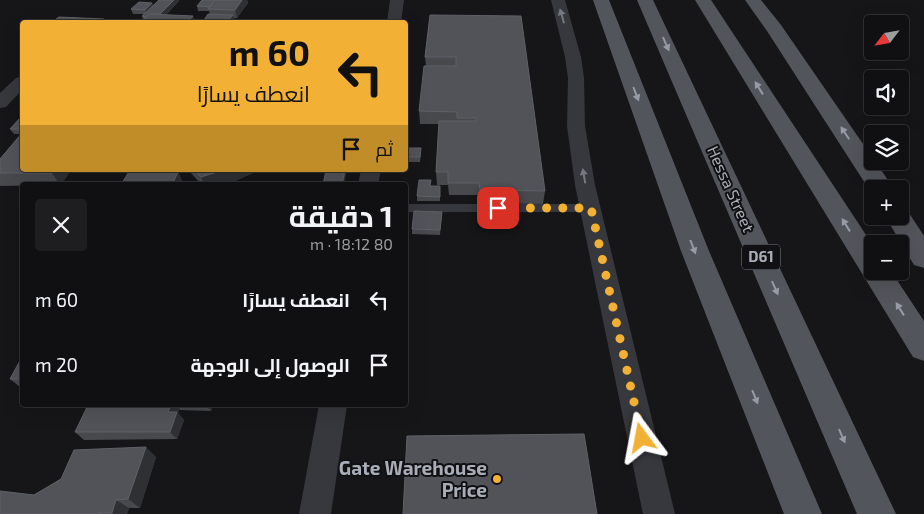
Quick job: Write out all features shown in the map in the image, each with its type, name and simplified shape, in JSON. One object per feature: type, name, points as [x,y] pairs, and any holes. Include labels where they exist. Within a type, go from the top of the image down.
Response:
[{"type":"main road","points":[[590,0],[613,32]]},
{"type":"main road","points":[[601,0],[694,250],[803,514]]},
{"type":"main road","name":"Hessa Street","points":[[645,0],[877,514]]},
{"type":"main road","points":[[703,0],[864,253]]},
{"type":"main road","points":[[753,0],[781,37],[876,180]]},
{"type":"main road","points":[[904,225],[924,258]]},
{"type":"main road","points":[[882,280],[924,347]]},
{"type":"street","points":[[394,20],[397,0]]},
{"type":"street","points":[[558,0],[573,57],[576,78],[576,126],[580,154],[659,514]]},
{"type":"street","points":[[0,103],[20,83]]},
{"type":"street","points":[[315,514],[333,407]]},
{"type":"lane","points":[[408,208],[591,208]]},
{"type":"building","points":[[159,0],[174,0],[160,14],[142,16]]},
{"type":"building","points":[[202,0],[215,0],[210,7],[197,6]]},
{"type":"building","points":[[215,0],[242,0],[235,10],[208,9]]},
{"type":"building","points":[[139,2],[152,3],[145,10],[131,9]]},
{"type":"building","points":[[149,14],[193,16],[189,20],[143,20]]},
{"type":"building","points":[[208,14],[233,15],[229,20],[204,20]]},
{"type":"building","points":[[430,15],[521,16],[545,191],[480,190],[479,183],[448,183],[448,172],[436,172],[439,121],[476,121],[476,118],[457,118],[457,112],[419,111],[424,66],[456,66],[456,57],[425,57]]},
{"type":"building","points":[[59,17],[104,19],[103,20],[55,20]]},
{"type":"building","points":[[20,118],[20,129],[10,129]]},
{"type":"building","points":[[20,135],[20,172],[53,172],[0,173],[0,159]]},
{"type":"building","points":[[408,148],[421,148],[420,157],[408,157]]},
{"type":"building","points":[[129,172],[178,172],[173,182],[123,182]]},
{"type":"building","points":[[196,172],[217,172],[201,177]]},
{"type":"building","points":[[326,172],[345,172],[343,182],[324,182]]},
{"type":"building","points":[[419,180],[431,180],[430,186],[440,186],[440,197],[417,196]]},
{"type":"building","points":[[414,211],[442,212],[440,230],[412,229]]},
{"type":"building","points":[[20,361],[20,379],[10,379]]},
{"type":"building","points":[[87,407],[170,407],[168,412],[177,412],[170,432],[75,432]]},
{"type":"building","name":"Gate Warehouse Price","points":[[584,434],[597,514],[403,514],[407,436]]},
{"type":"building","points":[[146,447],[128,499],[116,500],[112,513],[0,514],[0,491],[34,495],[61,479],[74,450]]},
{"type":"place","name":"Gate Warehouse Price","points":[[497,479]]},
{"type":"route","points":[[498,208],[591,208],[642,438]]}]
